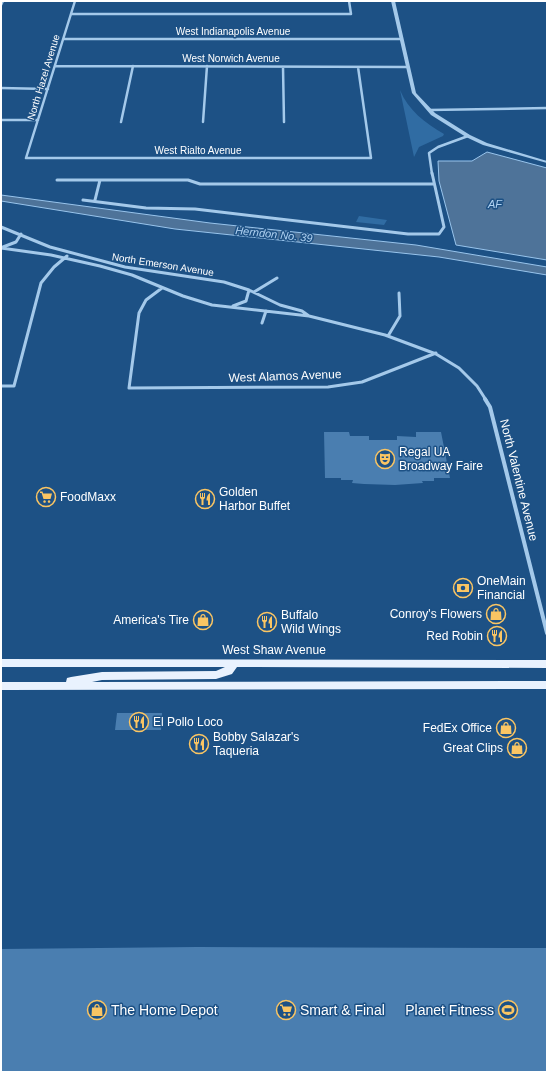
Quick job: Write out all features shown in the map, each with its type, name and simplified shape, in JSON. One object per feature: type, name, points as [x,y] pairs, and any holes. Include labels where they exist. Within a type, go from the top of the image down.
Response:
[{"type":"main road","name":"West Shaw Avenue","points":[[1,663],[547,664]]},
{"type":"main road","points":[[43,686],[102,676],[216,675],[228,672],[234,663]]},
{"type":"main road","points":[[1,686],[547,685]]},
{"type":"street","points":[[1,5],[2,1]]},
{"type":"street","name":"North Hazel Avenue","points":[[26,158],[75,1]]},
{"type":"street","points":[[71,14],[351,14],[349,1]]},
{"type":"street","points":[[393,1],[414,93],[429,110],[468,136],[496,148],[547,162]]},
{"type":"street","name":"West Indianapolis Avenue","points":[[64,39],[402,39]]},
{"type":"street","name":"West Norwich Avenue","points":[[55,66],[407,67]]},
{"type":"street","points":[[121,122],[133,66]]},
{"type":"street","points":[[203,122],[207,66]]},
{"type":"street","points":[[283,67],[284,122]]},
{"type":"street","name":"West Rialto Avenue","points":[[26,158],[371,158],[358,67]]},
{"type":"street","points":[[1,88],[48,88]]},
{"type":"street","points":[[429,110],[547,108]]},
{"type":"street","points":[[1,120],[38,120]]},
{"type":"street","points":[[83,200],[95,200],[146,208],[196,209],[408,234],[439,234],[444,227],[429,160],[429,153],[438,147],[468,136]]},
{"type":"street","points":[[57,180],[188,180],[200,184],[434,184]]},
{"type":"street","points":[[95,200],[100,180]]},
{"type":"street","name":"North Emerson Avenue","points":[[1,227],[50,247],[125,267],[204,278],[249,290],[309,316]]},
{"type":"street","points":[[1,248],[16,242],[21,234]]},
{"type":"street","name":"North Emerson Avenue","points":[[1,248],[43,252],[66,257],[134,275],[188,299],[229,307],[297,316],[309,316],[388,336],[436,353]]},
{"type":"street","points":[[1,386],[14,386],[41,283],[50,271],[70,253]]},
{"type":"street","points":[[254,292],[277,278]]},
{"type":"street","name":"West Alamos Avenue","points":[[162,288],[146,300],[139,313],[129,388],[328,387],[362,382],[436,353]]},
{"type":"street","points":[[229,307],[246,301],[249,290]]},
{"type":"street","points":[[388,336],[401,315],[399,293]]},
{"type":"street","points":[[262,323],[266,311]]},
{"type":"street","name":"North Valentine Avenue","points":[[436,353],[467,375],[487,398],[547,633]]},
{"type":"shaded area","points":[[400,90],[412,110],[444,134],[443,136],[419,147],[414,157]]},
{"type":"shaded area","points":[[359,216],[387,220],[384,225],[356,222]]},
{"type":"water","name":"AF","points":[[487,152],[547,168],[547,260],[456,245],[439,181],[438,161],[472,161]]},
{"type":"water","name":"Herndon No. 39","points":[[1,195],[210,223],[416,245],[547,267],[547,275],[439,257],[175,229],[1,201]]},
{"type":"building","name":"Regal UA Broadway Faire","points":[[324,432],[349,432],[350,436],[369,436],[369,440],[397,440],[397,436],[416,437],[416,432],[441,432],[450,478],[434,478],[434,481],[422,481],[423,483],[395,485],[352,483],[353,480],[325,478]]},
{"type":"building","name":"El Pollo Loco","points":[[117,713],[162,713],[161,730],[115,730]]},
{"type":"building","points":[[197,947],[547,948],[547,1072],[1,1072],[1,949]]},
{"type":"place","name":"Regal UA Broadway Faire","points":[[385,459]]},
{"type":"place","name":"FoodMaxx","points":[[46,497]]},
{"type":"place","name":"Golden Harbor Buffet","points":[[205,499]]},
{"type":"place","name":"OneMain Financial","points":[[463,588]]},
{"type":"place","name":"Conroy's Flowers","points":[[496,614]]},
{"type":"place","name":"America's Tire","points":[[203,620]]},
{"type":"place","name":"Buffalo Wild Wings","points":[[267,622]]},
{"type":"place","name":"Red Robin","points":[[497,636]]},
{"type":"place","name":"El Pollo Loco","points":[[139,722]]},
{"type":"place","name":"FedEx Office","points":[[506,728]]},
{"type":"place","name":"Bobby Salazar's Taqueria","points":[[199,744]]},
{"type":"place","name":"Great Clips","points":[[517,748]]},
{"type":"place","name":"The Home Depot","points":[[97,1010]]},
{"type":"place","name":"Smart & Final","points":[[286,1010]]},
{"type":"place","name":"Planet Fitness","points":[[508,1010]]}]
